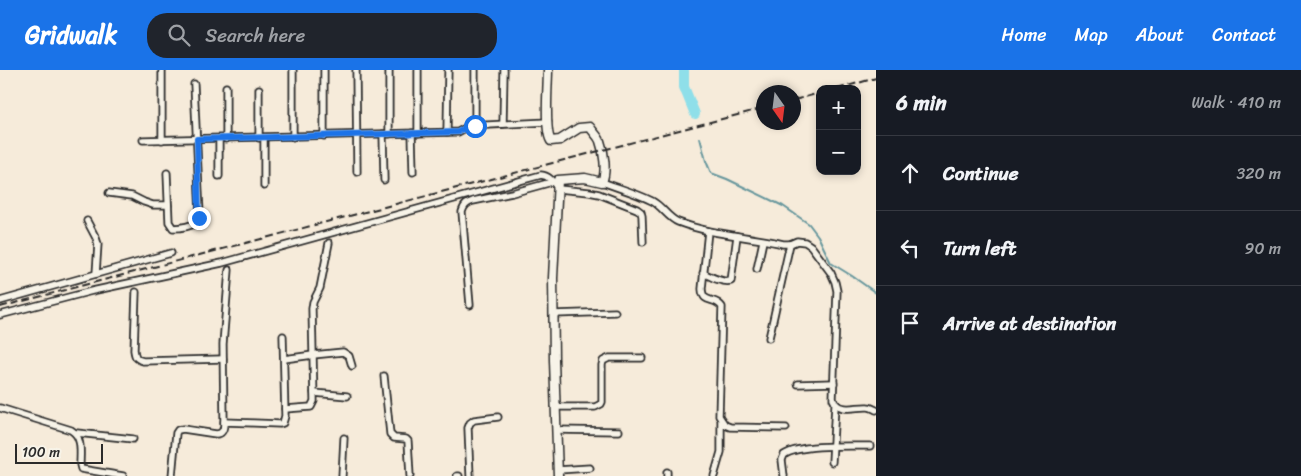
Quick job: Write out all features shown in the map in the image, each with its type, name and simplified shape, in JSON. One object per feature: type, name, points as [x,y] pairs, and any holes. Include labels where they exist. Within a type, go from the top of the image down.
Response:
[{"type":"street","points":[[162,70],[162,140]]},
{"type":"street","points":[[292,70],[293,137]]},
{"type":"street","points":[[324,70],[324,136]]},
{"type":"street","points":[[356,70],[357,172]]},
{"type":"street","points":[[384,180],[389,70]]},
{"type":"street","points":[[413,172],[418,70]]},
{"type":"street","points":[[447,132],[448,70]]},
{"type":"street","points":[[475,70],[475,126]]},
{"type":"street","points":[[503,124],[504,70]]},
{"type":"street","points":[[548,70],[548,139],[551,141],[560,140],[579,128],[590,127],[600,140],[604,158],[605,176],[602,182]]},
{"type":"street","points":[[167,173],[169,222],[173,228],[198,222],[194,84]]},
{"type":"street","points":[[226,87],[226,139]]},
{"type":"street","points":[[260,89],[264,186]]},
{"type":"street","points":[[143,140],[458,132],[466,127],[548,122]]},
{"type":"street","points":[[219,139],[219,176]]},
{"type":"street","points":[[0,315],[92,291],[222,262],[541,175],[546,175],[558,189],[599,194],[637,209],[641,212],[642,216],[643,242]]},
{"type":"street","points":[[590,468],[558,473],[555,407],[553,278],[558,180],[585,178],[602,182],[652,201],[675,221],[708,231],[783,244],[797,241],[805,242],[811,246],[831,273],[837,291],[832,462]]},
{"type":"street","points":[[470,305],[462,212],[464,206],[473,201],[552,182]]},
{"type":"street","points":[[109,193],[132,196],[153,205],[168,205]]},
{"type":"street","points":[[87,221],[98,244],[96,274]]},
{"type":"street","points":[[708,231],[702,294],[704,298],[716,301],[722,307],[719,416],[725,425],[730,427],[786,428]]},
{"type":"street","points":[[703,274],[728,282],[731,281],[737,236]]},
{"type":"street","points":[[757,269],[763,240]]},
{"type":"street","points":[[285,409],[311,407],[314,401],[312,309],[313,302],[320,288],[329,243]]},
{"type":"street","points":[[769,338],[790,244]]},
{"type":"street","points":[[0,301],[171,253]]},
{"type":"street","points":[[172,476],[177,432],[183,429],[220,434],[224,429],[223,359],[228,270]]},
{"type":"street","points":[[136,292],[134,350],[137,360],[223,359]]},
{"type":"street","points":[[0,296],[10,298]]},
{"type":"street","points":[[554,314],[615,312]]},
{"type":"street","points":[[224,422],[283,423],[285,409],[283,336]]},
{"type":"street","points":[[284,359],[343,352],[349,356],[352,366]]},
{"type":"street","points":[[555,407],[599,406],[602,402],[603,361],[609,358],[642,358]]},
{"type":"street","points":[[384,376],[390,434],[394,438],[406,439],[408,441],[410,476]]},
{"type":"street","points":[[798,384],[834,383]]},
{"type":"street","points":[[314,393],[347,396]]},
{"type":"street","points":[[835,405],[840,408],[868,407],[876,410]]},
{"type":"street","points":[[0,408],[72,430],[76,433],[80,439],[81,469],[76,476]]},
{"type":"street","points":[[470,476],[468,428],[470,423],[474,420],[498,417]]},
{"type":"street","points":[[714,476],[721,452],[721,420]]},
{"type":"street","points":[[556,430],[619,431]]},
{"type":"street","points":[[76,433],[133,439]]},
{"type":"street","points":[[342,476],[344,438]]},
{"type":"street","points":[[784,476],[782,460],[784,455],[793,450],[833,446],[870,446]]},
{"type":"street","points":[[81,469],[123,476]]},
{"type":"waterway","points":[[684,70],[684,87],[695,114]]},
{"type":"waterway","points":[[700,138],[711,173],[783,206],[809,224],[818,236],[831,263],[876,293]]},
{"type":"railway","points":[[851,85],[876,78]]},
{"type":"railway","points":[[801,98],[816,94]]},
{"type":"railway","points":[[0,307],[756,110]]},
{"type":"route","points":[[199,218],[197,139],[460,132],[466,127],[475,126]]}]
